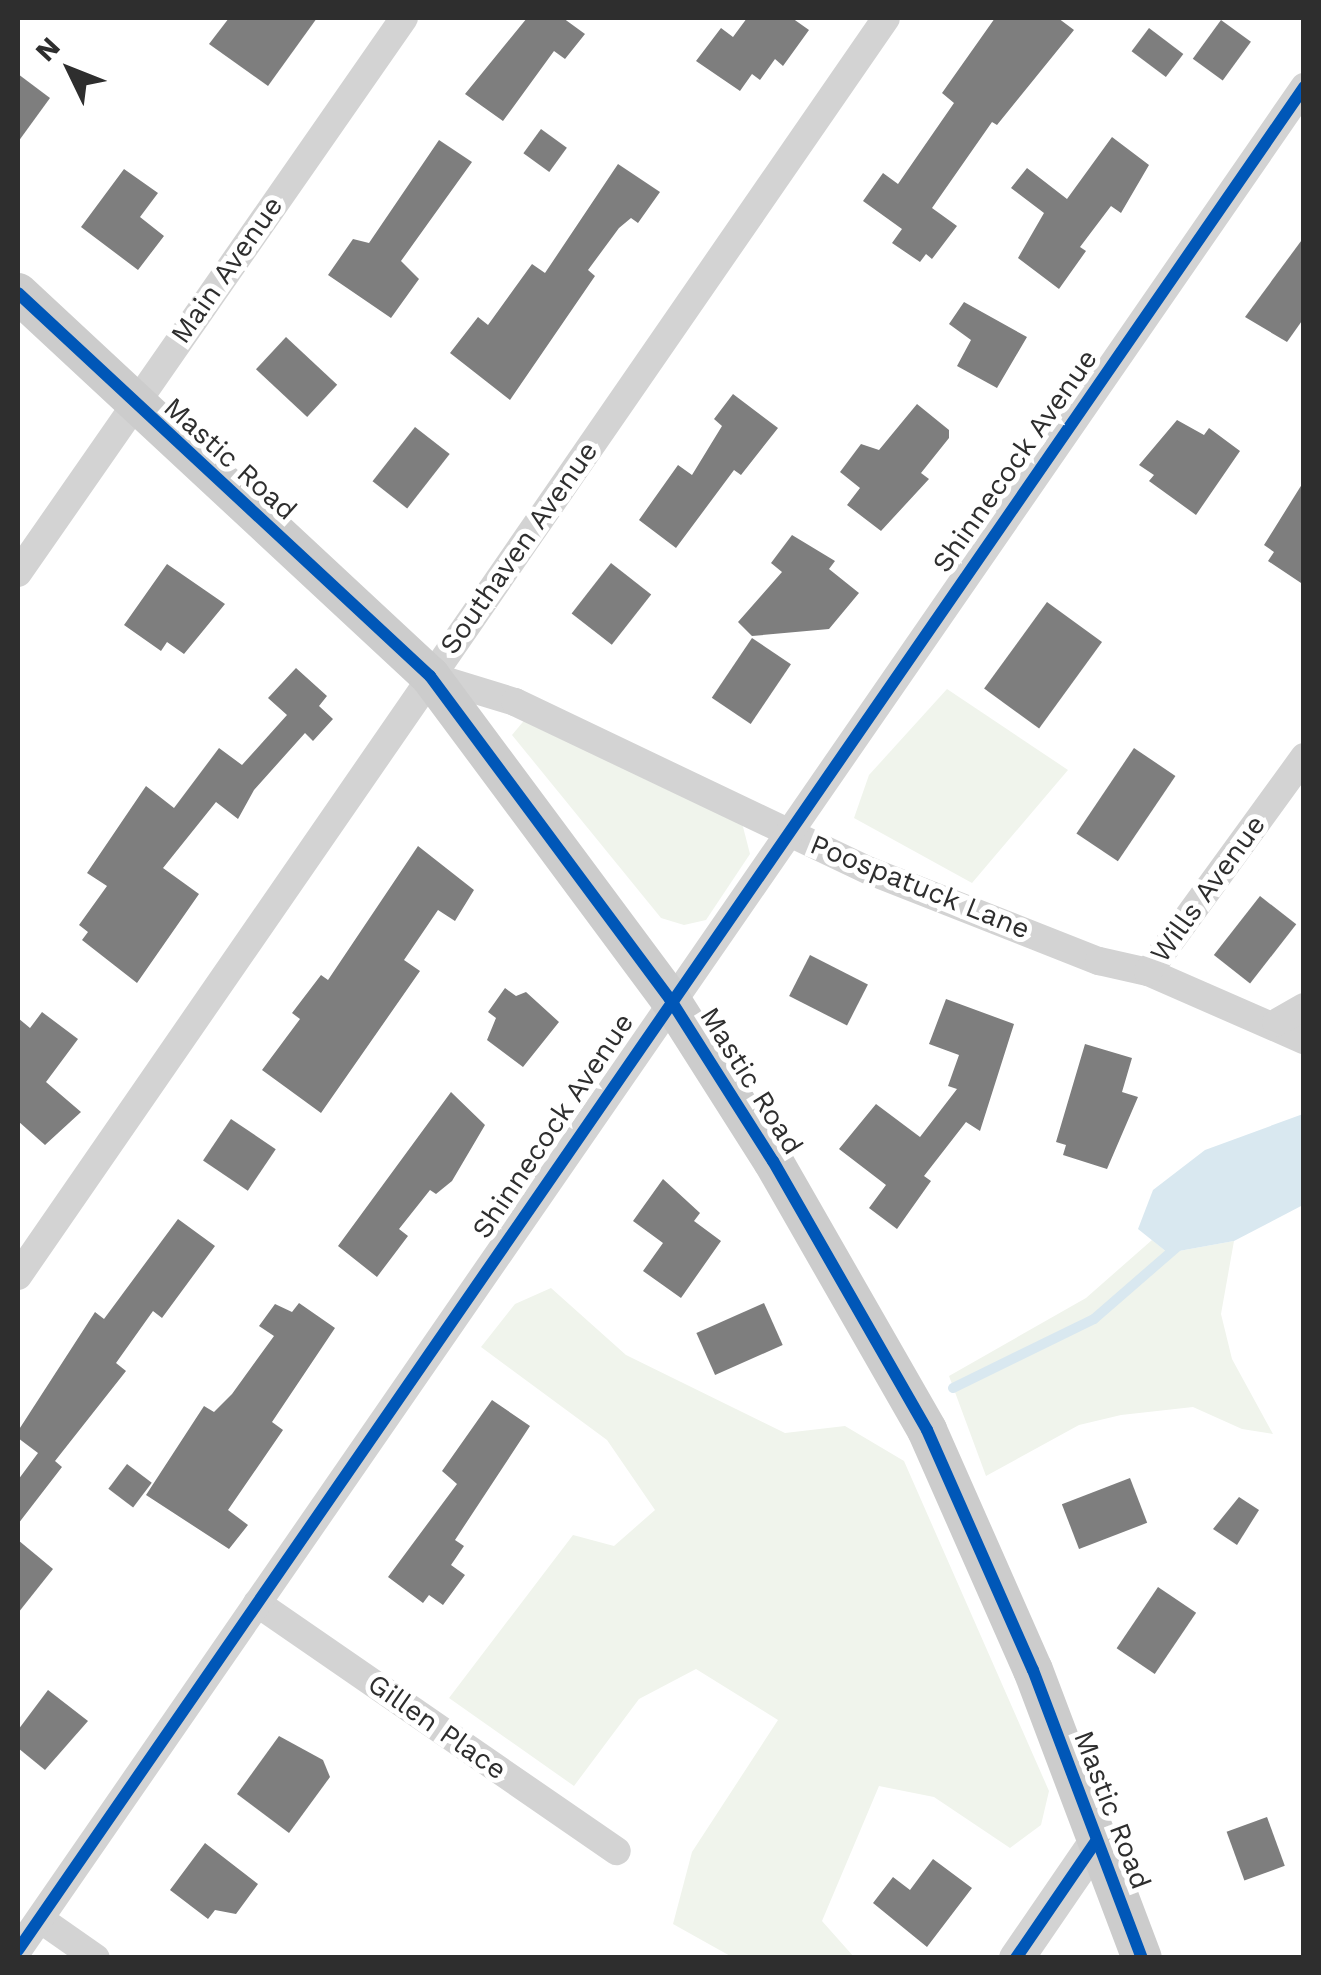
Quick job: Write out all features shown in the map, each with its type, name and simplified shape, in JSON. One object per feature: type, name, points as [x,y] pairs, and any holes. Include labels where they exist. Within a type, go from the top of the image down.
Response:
[{"type":"main road","name":"Mastic Road","points":[[18,293],[132,404],[430,676],[670,999],[773,1160],[927,1430],[1033,1670],[1142,1958]]},
{"type":"street","name":"Main Avenue","points":[[18,573],[404,18]]},
{"type":"street","name":"Southaven Avenue","points":[[18,1276],[886,18]]},
{"type":"street","name":"Shinnecock Avenue","points":[[18,1950],[670,999],[1304,87]]},
{"type":"street","name":"Poospatuck Lane","points":[[430,676],[515,702],[788,833],[1099,961],[1148,972],[1276,1023],[1304,1040]]},
{"type":"street","name":"Wills Avenue","points":[[1148,972],[1304,756]]},
{"type":"street","points":[[1276,1023],[1304,1006]]},
{"type":"street","name":"Gillen Place","points":[[256,1603],[617,1850]]},
{"type":"street","points":[[1016,1958],[1096,1840]]},
{"type":"street","points":[[40,1919],[96,1958]]},
{"type":"shaded area","points":[[947,689],[1068,770],[972,883],[854,818],[869,775]]},
{"type":"shaded area","points":[[527,717],[742,823],[750,854],[706,920],[684,925],[661,918],[512,735]]},
{"type":"shaded area","points":[[1303,1114],[1303,1205],[1234,1241],[1168,1253],[1138,1229],[1153,1190],[1205,1150]]},
{"type":"shaded area","points":[[1152,1240],[1168,1253],[1234,1241],[1221,1314],[1232,1359],[1273,1434],[1242,1429],[1193,1407],[1121,1415],[1079,1425],[986,1476],[949,1376],[1086,1298]]},
{"type":"shaded area","points":[[551,1288],[626,1355],[785,1433],[845,1426],[904,1461],[1049,1791],[1041,1825],[1010,1848],[934,1797],[879,1786],[822,1921],[854,1957],[732,1957],[673,1924],[692,1852],[778,1720],[696,1669],[639,1699],[574,1786],[449,1698],[573,1535],[614,1546],[655,1510],[607,1440],[481,1347],[515,1304]]},
{"type":"building","points":[[229,18],[317,18],[268,86],[209,44]]},
{"type":"building","points":[[527,18],[563,18],[585,34],[565,59],[554,51],[503,121],[465,94]]},
{"type":"building","points":[[747,18],[792,18],[809,30],[783,66],[775,59],[760,80],[752,74],[740,91],[696,61],[721,28],[733,37]]},
{"type":"building","points":[[995,18],[1058,18],[1074,30],[997,125],[992,122],[932,208],[957,226],[932,259],[926,254],[920,262],[892,243],[902,229],[863,201],[883,173],[898,184],[954,103],[942,93]]},
{"type":"building","points":[[1221,20],[1251,42],[1223,81],[1193,59]]},
{"type":"building","points":[[1149,28],[1183,54],[1166,77],[1132,51]]},
{"type":"building","points":[[18,74],[50,98],[18,142]]},
{"type":"building","points":[[541,129],[567,148],[549,172],[523,153]]},
{"type":"building","points":[[1112,137],[1149,165],[1121,213],[1111,206],[1080,247],[1086,251],[1059,289],[1018,258],[1044,213],[1011,188],[1027,168],[1067,199]]},
{"type":"building","points":[[439,140],[472,162],[401,261],[419,279],[391,318],[328,275],[353,239],[369,243]]},
{"type":"building","points":[[618,164],[660,192],[638,223],[631,218],[619,228],[588,270],[595,276],[510,400],[450,353],[478,317],[488,325],[532,264],[545,273]]},
{"type":"building","points":[[124,169],[158,193],[140,217],[164,236],[138,270],[81,227]]},
{"type":"building","points":[[1304,237],[1304,318],[1287,342],[1245,317]]},
{"type":"building","points":[[964,302],[1027,337],[997,388],[957,366],[971,340],[949,324]]},
{"type":"building","points":[[286,337],[337,385],[307,417],[256,369]]},
{"type":"building","points":[[733,394],[778,428],[741,475],[734,470],[676,548],[639,520],[678,465],[692,475],[722,426],[714,419]]},
{"type":"building","points":[[917,404],[949,430],[949,438],[921,473],[929,479],[881,531],[847,505],[860,488],[840,472],[861,444],[879,450]]},
{"type":"building","points":[[1177,420],[1204,435],[1209,428],[1240,451],[1196,515],[1149,481],[1154,475],[1139,465]]},
{"type":"building","points":[[415,427],[450,454],[407,508],[373,481]]},
{"type":"building","points":[[1304,481],[1304,585],[1268,561],[1274,552],[1264,545]]},
{"type":"building","points":[[792,535],[835,561],[829,569],[859,593],[829,629],[752,636],[738,622],[782,572],[771,563]]},
{"type":"building","points":[[611,563],[651,594],[612,645],[572,613]]},
{"type":"building","points":[[167,564],[225,604],[184,654],[167,642],[161,651],[124,625]]},
{"type":"building","points":[[1047,602],[1102,642],[1039,729],[984,689]]},
{"type":"building","points":[[752,638],[791,664],[751,724],[712,698]]},
{"type":"building","points":[[296,668],[327,696],[319,706],[333,719],[313,741],[305,733],[254,790],[238,819],[216,802],[163,868],[199,894],[137,983],[82,940],[88,932],[79,925],[107,886],[87,873],[146,786],[174,808],[219,748],[242,765],[287,715],[268,698]]},
{"type":"building","points":[[1134,748],[1175,776],[1118,861],[1076,833]]},
{"type":"building","points":[[418,846],[474,890],[455,921],[438,910],[404,960],[420,971],[321,1113],[262,1070],[300,1019],[292,1013],[321,975],[328,980]]},
{"type":"building","points":[[1260,896],[1296,924],[1250,983],[1214,955]]},
{"type":"building","points":[[810,955],[868,985],[847,1025],[789,996]]},
{"type":"building","points":[[505,988],[516,996],[526,992],[559,1022],[523,1067],[487,1040],[496,1018],[488,1012]]},
{"type":"building","points":[[946,999],[1014,1024],[980,1131],[966,1122],[924,1176],[931,1181],[897,1229],[869,1208],[886,1185],[839,1149],[876,1104],[920,1137],[957,1089],[948,1086],[959,1055],[929,1044]]},
{"type":"building","points":[[42,1012],[78,1039],[46,1082],[81,1112],[45,1145],[18,1121],[18,1018],[30,1028]]},
{"type":"building","points":[[1085,1044],[1132,1058],[1122,1092],[1138,1097],[1107,1169],[1063,1155],[1066,1145],[1056,1142]]},
{"type":"building","points":[[451,1092],[485,1125],[452,1181],[436,1194],[430,1190],[399,1229],[408,1236],[377,1277],[338,1246]]},
{"type":"building","points":[[231,1119],[276,1149],[248,1191],[203,1160]]},
{"type":"building","points":[[663,1179],[700,1213],[694,1221],[721,1241],[681,1298],[643,1271],[663,1243],[633,1221]]},
{"type":"building","points":[[178,1219],[215,1246],[162,1318],[153,1311],[116,1363],[126,1371],[55,1461],[62,1467],[18,1524],[18,1480],[38,1453],[18,1438],[18,1431],[95,1312],[104,1319]]},
{"type":"building","points":[[299,1303],[335,1328],[272,1422],[283,1430],[228,1510],[248,1525],[229,1549],[146,1495],[204,1406],[214,1412],[232,1394],[274,1336],[259,1326],[275,1304],[292,1312]]},
{"type":"building","points":[[764,1303],[783,1345],[715,1375],[696,1333]]},
{"type":"building","points":[[492,1400],[530,1426],[455,1540],[464,1546],[451,1565],[465,1575],[443,1605],[429,1595],[423,1603],[388,1577],[457,1484],[442,1471]]},
{"type":"building","points":[[127,1464],[152,1483],[133,1507],[108,1489]]},
{"type":"building","points":[[1130,1478],[1147,1523],[1079,1549],[1062,1504]]},
{"type":"building","points":[[1239,1497],[1259,1510],[1237,1545],[1213,1529]]},
{"type":"building","points":[[18,1540],[53,1569],[18,1613]]},
{"type":"building","points":[[1158,1587],[1196,1613],[1155,1674],[1117,1648]]},
{"type":"building","points":[[48,1690],[88,1721],[45,1770],[18,1748],[18,1730]]},
{"type":"building","points":[[279,1736],[323,1760],[330,1777],[289,1833],[237,1794]]},
{"type":"building","points":[[1267,1817],[1285,1866],[1244,1881],[1227,1832]]},
{"type":"building","points":[[205,1843],[258,1884],[236,1914],[215,1910],[208,1919],[170,1890]]},
{"type":"building","points":[[933,1859],[972,1888],[927,1947],[873,1903],[893,1877],[910,1890]]},
{"type":"waterway","points":[[953,1388],[1094,1319],[1178,1246]]},
{"type":"cycle path","points":[[18,1950],[1304,87]]},
{"type":"cycle path","points":[[18,293],[430,676],[670,999],[773,1161],[927,1430],[1033,1670],[1142,1958]]},
{"type":"cycle path","points":[[1016,1958],[1096,1841]]}]
